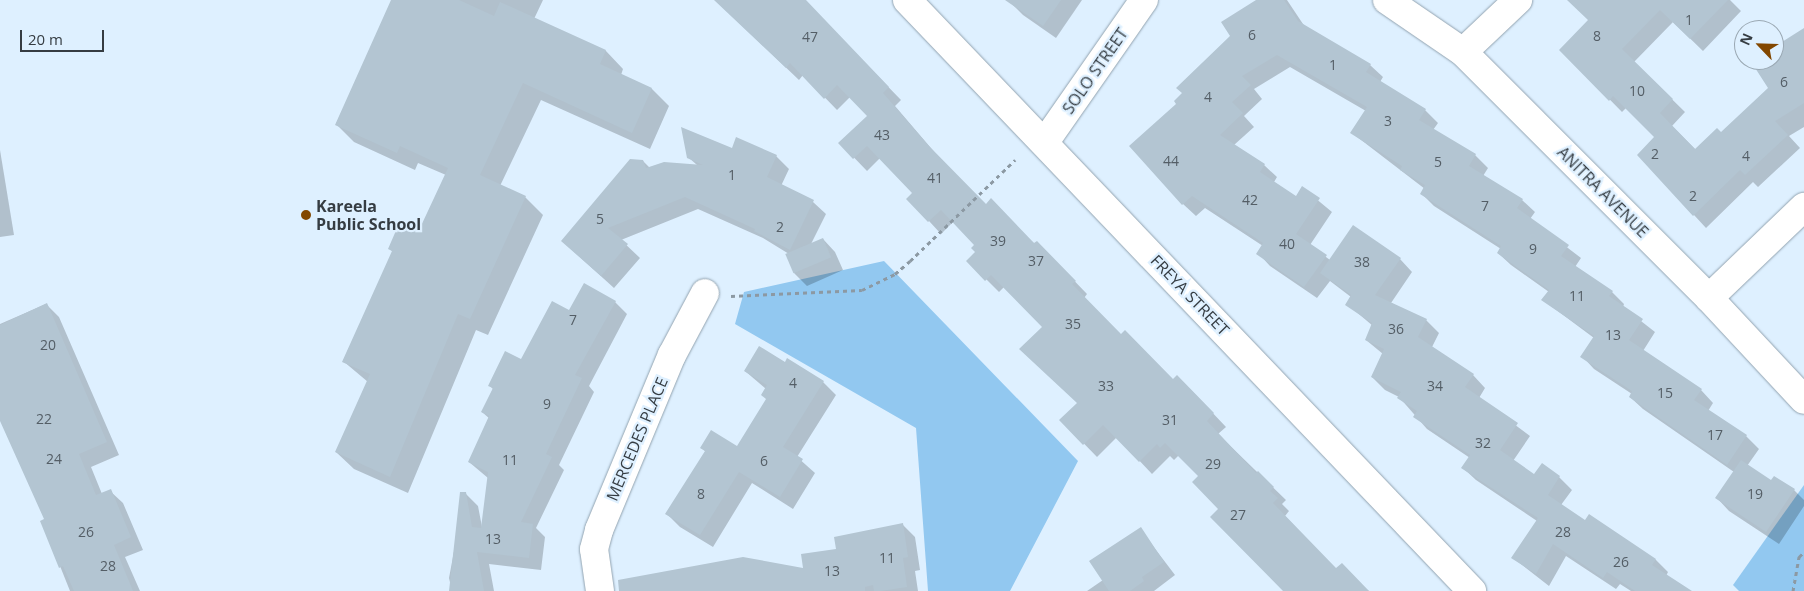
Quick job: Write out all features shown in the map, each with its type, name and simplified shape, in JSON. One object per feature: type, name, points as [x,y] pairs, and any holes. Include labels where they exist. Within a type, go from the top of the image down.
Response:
[{"type":"street","name":"FREYA STREET","points":[[907,0],[1045,142],[1472,591]]},
{"type":"street","name":"SOLO STREET","points":[[1045,142],[1144,0]]},
{"type":"street","name":"ANITRA AVENUE","points":[[1387,0],[1463,52],[1709,298],[1804,400]]},
{"type":"street","points":[[1463,52],[1518,0]]},
{"type":"street","points":[[1709,298],[1804,207]]},
{"type":"street","name":"MERCEDES PLACE","points":[[600,591],[594,548],[599,530],[672,355],[705,293]]},
{"type":"path","points":[[705,293],[744,297],[862,290],[895,274],[1014,160]]},
{"type":"path","points":[[1793,591],[1799,556],[1804,552]]},
{"type":"shaded area","points":[[884,261],[1078,461],[1010,591],[928,591],[916,428],[735,324],[744,292]]},
{"type":"shaded area","points":[[1804,485],[1804,591],[1739,591],[1733,585]]},
{"type":"building","points":[[391,0],[459,0],[494,16],[500,2],[606,50],[600,64],[652,88],[632,133],[523,83],[480,175],[526,196],[470,319],[458,314],[390,477],[335,452],[370,374],[342,362],[392,251],[388,249],[401,219],[420,228],[448,168],[400,146],[397,153],[335,125]]},
{"type":"building","points":[[714,0],[806,0],[889,87],[883,93],[929,146],[986,204],[991,198],[1034,243],[1037,241],[1076,281],[1072,284],[1121,334],[1125,330],[1173,379],[1177,375],[1214,413],[1207,421],[1256,473],[1258,471],[1274,487],[1270,491],[1278,498],[1273,503],[1336,568],[1342,563],[1369,591],[1283,591],[1210,517],[1218,509],[1192,482],[1198,476],[1165,443],[1160,448],[1157,444],[1139,462],[1103,425],[1083,445],[1059,420],[1077,403],[1019,349],[1042,327],[991,275],[985,281],[966,261],[975,252],[971,248],[974,245],[941,210],[928,222],[906,199],[912,193],[867,146],[853,159],[838,143],[867,116],[837,85],[824,99],[790,63],[786,68]]},
{"type":"building","points":[[1005,0],[1061,0],[1043,26]]},
{"type":"building","points":[[1256,0],[1284,0],[1298,21],[1371,64],[1366,72],[1426,109],[1419,120],[1476,154],[1469,166],[1523,199],[1517,208],[1569,245],[1561,256],[1613,291],[1609,296],[1643,319],[1629,340],[1702,389],[1694,400],[1747,435],[1727,465],[1629,397],[1632,391],[1580,357],[1594,336],[1541,300],[1549,290],[1497,253],[1501,246],[1420,194],[1425,185],[1400,170],[1402,166],[1350,133],[1367,107],[1277,55],[1242,76],[1251,85],[1232,102],[1243,113],[1220,135],[1265,164],[1260,172],[1296,196],[1302,186],[1320,198],[1296,234],[1327,255],[1304,287],[1256,254],[1263,243],[1192,196],[1182,205],[1129,146],[1176,104],[1174,101],[1182,93],[1176,88],[1230,36],[1221,22]]},
{"type":"building","points":[[1567,0],[1728,0],[1690,39],[1660,10],[1622,49],[1673,99],[1660,113],[1695,149],[1717,128],[1721,132],[1768,88],[1756,70],[1784,70],[1784,41],[1804,28],[1804,103],[1775,121],[1788,135],[1745,175],[1740,170],[1693,216],[1637,155],[1654,137],[1613,96],[1609,101],[1559,50],[1588,20]]},
{"type":"building","points":[[681,127],[732,148],[736,137],[777,155],[767,177],[814,200],[790,250],[754,231],[755,229],[685,197],[608,228],[628,244],[601,276],[561,241],[630,159],[643,160],[646,168],[664,162],[703,165],[687,158]]},
{"type":"building","points":[[1353,225],[1401,258],[1375,295],[1427,319],[1418,337],[1474,374],[1465,387],[1518,423],[1500,450],[1534,474],[1542,463],[1560,476],[1548,495],[1585,520],[1589,514],[1656,559],[1652,565],[1692,591],[1635,591],[1607,572],[1603,578],[1553,544],[1536,574],[1511,558],[1538,518],[1461,468],[1470,455],[1413,417],[1417,411],[1397,398],[1401,392],[1371,377],[1384,349],[1365,340],[1372,323],[1345,305],[1351,295],[1320,273]]},
{"type":"building","points":[[823,238],[831,257],[793,273],[785,254]]},
{"type":"building","points":[[584,283],[616,301],[575,375],[582,378],[546,454],[552,457],[521,522],[533,524],[529,558],[477,552],[484,591],[449,591],[460,492],[466,492],[472,527],[481,528],[488,472],[468,462],[489,416],[481,412],[493,388],[488,386],[505,351],[521,359],[552,301],[569,310]]},
{"type":"building","points":[[47,303],[107,442],[79,454],[96,495],[111,489],[131,537],[114,545],[133,591],[74,591],[63,566],[59,568],[40,521],[44,519],[0,421],[0,325]]},
{"type":"building","points":[[759,346],[785,362],[787,358],[824,381],[783,447],[803,459],[780,497],[739,472],[700,535],[665,514],[705,451],[700,448],[711,430],[737,446],[766,399],[761,395],[767,385],[744,371]]},
{"type":"building","points":[[1741,460],[1771,480],[1774,476],[1795,489],[1766,532],[1715,498]]},
{"type":"building","points":[[903,523],[908,557],[903,558],[907,587],[881,591],[874,591],[873,585],[865,587],[865,591],[619,591],[618,580],[743,557],[803,568],[801,554],[836,549],[834,537]]},
{"type":"building","points":[[1141,527],[1164,562],[1142,577],[1144,581],[1130,591],[1109,591],[1089,561]]},
{"type":"place","name":"Kareela Public School","points":[[306,215]]}]
